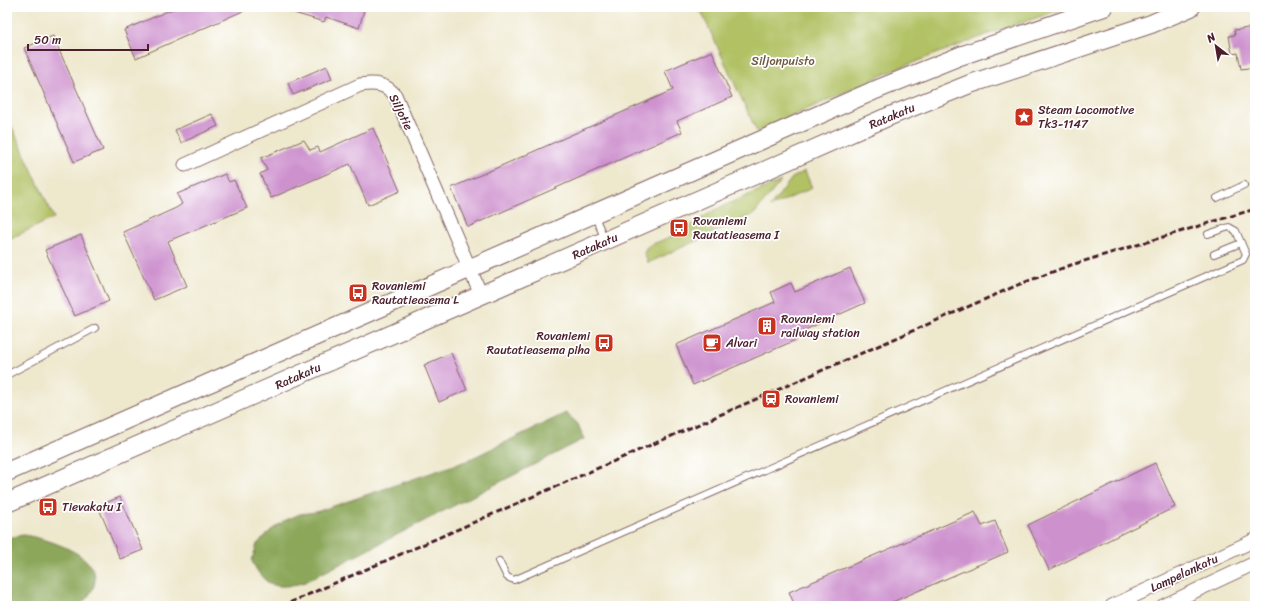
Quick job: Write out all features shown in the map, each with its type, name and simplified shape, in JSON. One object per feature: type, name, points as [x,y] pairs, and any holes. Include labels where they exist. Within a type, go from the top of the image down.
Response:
[{"type":"main road","points":[[7,472],[873,91],[960,56],[1104,7]]},
{"type":"main road","name":"Ratakatu","points":[[7,503],[878,121],[962,87],[1151,24],[1191,7]]},
{"type":"street","name":"Siljotie","points":[[185,165],[360,86],[373,84],[390,88],[395,95],[481,295]]},
{"type":"street","name":"Lampelankatu","points":[[1112,606],[1255,540]]},
{"type":"street","name":"Lampelankatu","points":[[1163,606],[1255,563]]},
{"type":"lane","points":[[1217,198],[1244,185]]},
{"type":"lane","points":[[594,214],[606,241]]},
{"type":"lane","points":[[499,561],[507,577],[514,580],[1243,260],[1246,254],[1236,231],[1229,227],[1208,234]]},
{"type":"lane","points":[[1214,254],[1241,243]]},
{"type":"lane","points":[[7,375],[95,328]]},
{"type":"green space","name":"Siljonpuisto","points":[[699,7],[1069,7],[994,32],[894,70],[757,132]]},
{"type":"green space","points":[[7,116],[54,218],[7,240]]},
{"type":"green space","points":[[805,171],[812,188],[770,207],[792,178]]},
{"type":"green space","points":[[781,181],[754,214],[648,263],[644,253],[648,246],[682,232],[714,210]]},
{"type":"green space","points":[[566,413],[578,424],[584,439],[305,582],[287,586],[273,585],[262,577],[252,561],[257,544],[270,531],[284,521],[300,514],[316,512],[466,461]]},
{"type":"green space","points":[[23,535],[60,545],[85,559],[92,569],[95,580],[91,592],[79,606],[7,606],[7,538]]},
{"type":"building","points":[[177,7],[252,7],[136,58],[124,30]]},
{"type":"building","points":[[284,7],[365,7],[359,28],[326,17],[324,22],[284,10]]},
{"type":"building","points":[[1255,27],[1255,67],[1241,69],[1238,53],[1232,54],[1229,36],[1235,35],[1234,30]]},
{"type":"building","points":[[53,36],[103,150],[74,162],[24,48]]},
{"type":"building","points":[[712,51],[732,97],[677,121],[682,132],[468,227],[451,188],[673,90],[665,71]]},
{"type":"building","points":[[327,66],[332,79],[293,95],[288,83]]},
{"type":"building","points":[[212,114],[218,126],[181,143],[175,130]]},
{"type":"building","points":[[373,128],[400,191],[368,205],[350,164],[271,198],[260,174],[267,170],[261,158],[304,140],[310,150],[318,147],[320,152]]},
{"type":"building","points":[[225,174],[229,182],[234,180],[247,208],[168,241],[187,286],[154,300],[123,232],[182,204],[177,194]]},
{"type":"building","points":[[81,235],[109,301],[75,316],[45,250]]},
{"type":"building","name":"Rovaniemi railway station","points":[[850,268],[865,303],[796,334],[798,339],[693,385],[676,345],[775,302],[771,292],[791,283],[795,292]]},
{"type":"building","points":[[451,353],[467,390],[439,402],[424,365]]},
{"type":"building","points":[[1155,463],[1175,507],[1049,570],[1028,525]]},
{"type":"building","points":[[120,497],[143,550],[120,559],[98,506]]},
{"type":"building","points":[[975,512],[982,526],[995,521],[1008,552],[883,606],[795,606],[789,592]]},
{"type":"railway","points":[[282,606],[1020,284],[1071,265],[1255,209]]},
{"type":"place","name":"Steam Locomotive Tk3-1147","points":[[1024,117]]},
{"type":"place","name":"Rovaniemi Rautatieasema I","points":[[679,228]]},
{"type":"place","name":"Rovaniemi Rautatieasema L","points":[[358,293]]},
{"type":"place","name":"Rovaniemi railway station","points":[[767,326]]},
{"type":"place","name":"Rovaniemi Rautatieasema piha","points":[[604,343]]},
{"type":"place","name":"Alvari","points":[[712,343]]},
{"type":"place","name":"Rovaniemi","points":[[771,399]]},
{"type":"place","name":"Tievakatu I","points":[[48,507]]}]
